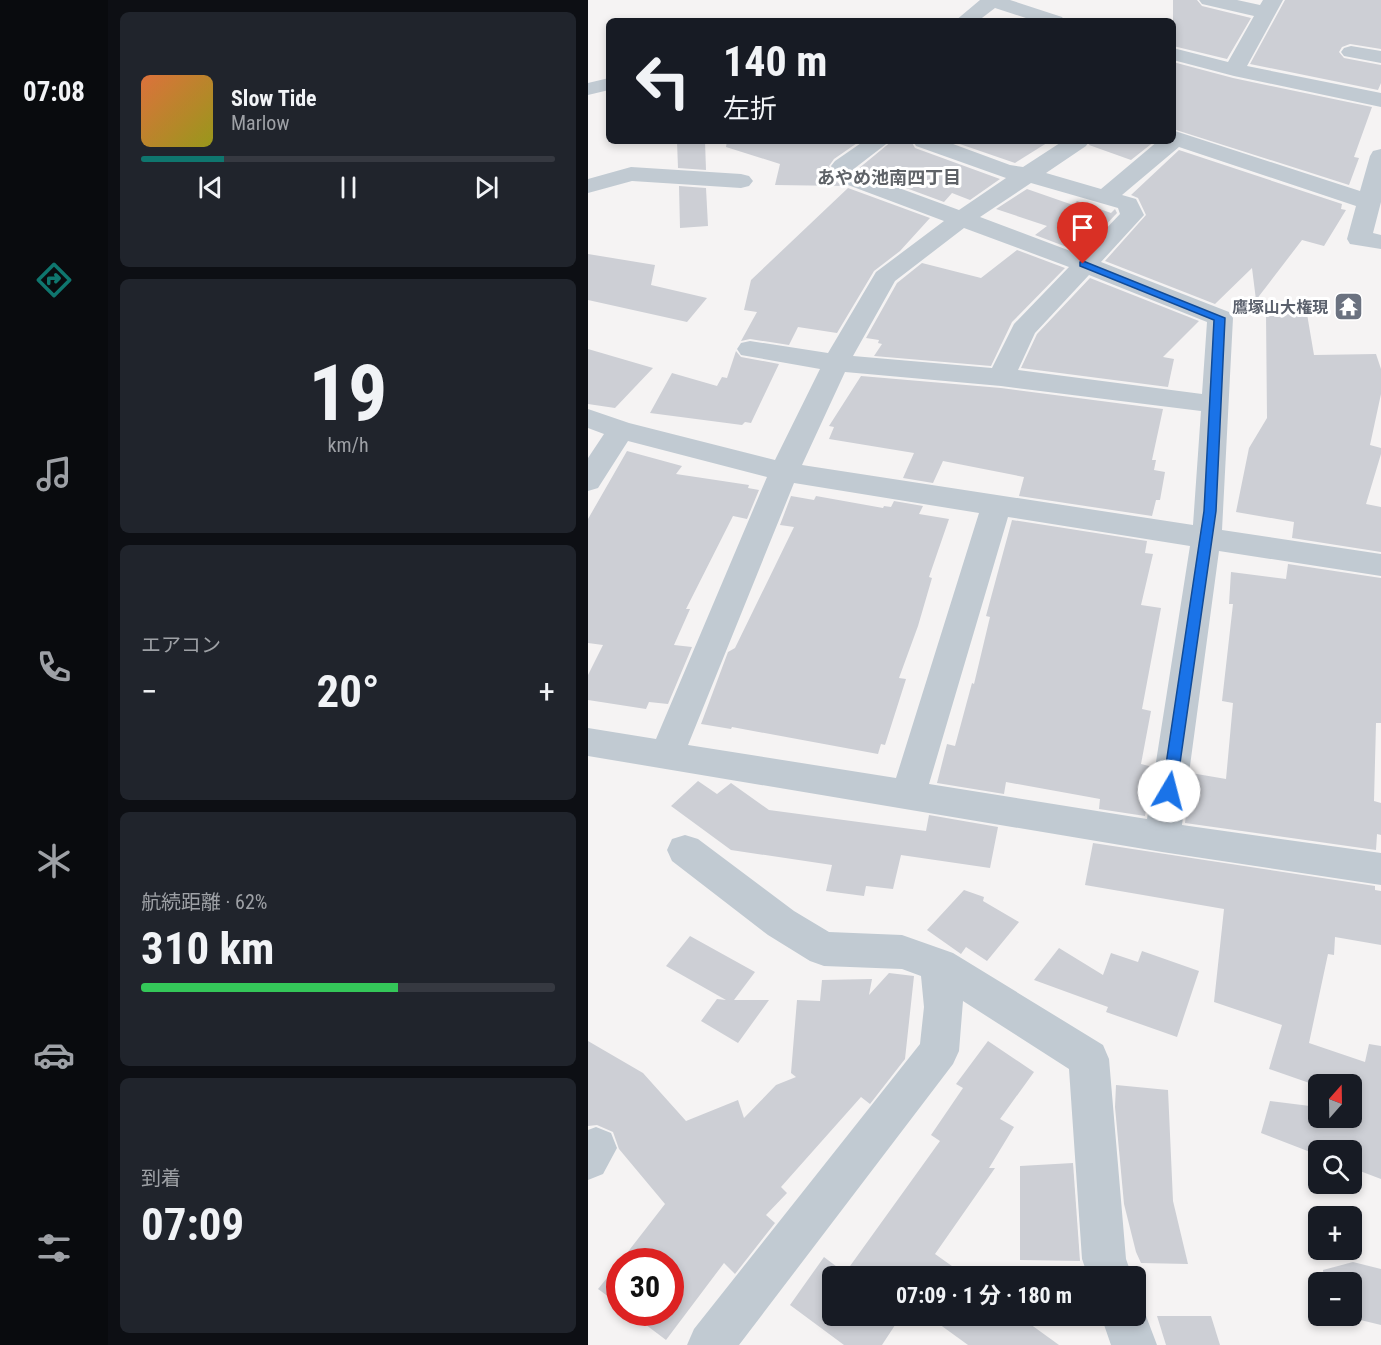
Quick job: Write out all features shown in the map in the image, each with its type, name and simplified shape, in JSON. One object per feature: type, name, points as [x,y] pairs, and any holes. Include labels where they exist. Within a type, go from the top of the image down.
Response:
[{"type":"street","points":[[969,18],[991,0],[1047,18]]},
{"type":"street","points":[[1209,0],[1269,6],[1234,70]]},
{"type":"street","points":[[1351,52],[1381,57]]},
{"type":"street","points":[[1183,56],[1234,70],[1381,100]]},
{"type":"street","points":[[588,89],[606,85]]},
{"type":"street","points":[[1176,138],[1369,202]]},
{"type":"street","points":[[875,144],[843,166],[848,177],[1083,264],[1220,318],[1210,511],[1162,837]]},
{"type":"street","points":[[932,144],[1005,171],[1029,175],[1128,204],[1132,215],[1083,264],[1023,330],[1001,377]]},
{"type":"street","points":[[666,756],[784,472],[836,363],[885,277],[961,219],[1074,144]]},
{"type":"street","points":[[1106,197],[1167,144]]},
{"type":"street","points":[[1381,156],[1359,239],[1381,242]]},
{"type":"street","points":[[588,186],[632,174],[741,181]]},
{"type":"street","points":[[750,349],[836,363],[1001,377],[1214,404]]},
{"type":"street","points":[[588,418],[621,430],[784,472],[1381,565]]},
{"type":"street","points":[[588,481],[621,430]]},
{"type":"street","points":[[908,795],[996,506]]},
{"type":"street","points":[[588,742],[1162,837],[1381,869]]},
{"type":"street","points":[[685,850],[781,923],[824,949],[902,952],[939,965],[1089,1059],[1104,1259],[1106,1266]]},
{"type":"street","points":[[710,1345],[939,1051],[944,1007],[939,965]]},
{"type":"street","points":[[1127,1326],[1134,1345]]},
{"type":"building","points":[[1173,0],[1197,0],[1202,6],[1251,18],[1227,59],[1176,47],[1176,18],[1173,18]]},
{"type":"building","points":[[1285,0],[1381,0],[1381,49],[1350,44],[1342,47],[1339,52],[1344,58],[1381,65],[1381,83],[1378,90],[1250,64]]},
{"type":"building","points":[[1176,63],[1233,78],[1372,107],[1354,157],[1359,158],[1349,185],[1176,130]]},
{"type":"building","points":[[677,144],[705,144],[706,170],[678,168]]},
{"type":"building","points":[[726,144],[856,144],[834,159],[829,166],[838,183],[845,186],[775,185],[780,164],[726,147]]},
{"type":"building","points":[[888,144],[913,144],[915,148],[1000,179],[970,200],[952,193],[944,202],[858,169]]},
{"type":"building","points":[[960,144],[1045,144],[1015,163]]},
{"type":"building","points":[[1090,144],[1151,144],[1131,160]]},
{"type":"building","points":[[1179,150],[1342,204],[1341,209],[1346,210],[1324,246],[1302,240],[1256,300],[1252,268],[1215,304],[1105,261],[1146,215],[1138,198],[1131,195]]},
{"type":"building","points":[[679,186],[706,188],[708,226],[680,228]]},
{"type":"building","points":[[848,188],[930,218],[900,251],[874,271],[837,333],[798,327],[789,345],[750,339],[741,341],[757,312],[744,310],[751,280]]},
{"type":"building","points":[[1027,189],[1073,205],[1077,201],[1111,213],[1115,209],[1117,213],[1080,252],[1035,235],[1047,226],[996,209]]},
{"type":"building","points":[[1017,250],[1065,268],[1012,322],[991,366],[874,356],[882,344],[878,343],[879,340],[866,338],[897,283],[922,263],[981,278]]},
{"type":"building","points":[[588,254],[655,265],[651,285],[707,298],[687,322],[588,300]]},
{"type":"building","points":[[1090,278],[1199,321],[1163,357],[1174,359],[1168,387],[1021,368],[1037,334]]},
{"type":"building","points":[[1266,314],[1307,314],[1314,355],[1376,354],[1381,369],[1381,394],[1370,445],[1381,448],[1381,454],[1366,504],[1381,507],[1381,552],[1292,538],[1294,522],[1236,512],[1249,448],[1267,418]]},
{"type":"building","points":[[588,349],[653,368],[615,408],[588,404]]},
{"type":"building","points":[[736,351],[741,357],[779,364],[751,423],[745,422],[742,425],[650,413],[672,373],[717,386],[722,377],[727,378]]},
{"type":"building","points":[[861,376],[1001,388],[1163,409],[1152,460],[1156,460],[1154,470],[1165,472],[1160,500],[1156,500],[1152,516],[1019,496],[1024,477],[943,461],[933,483],[903,478],[914,453],[829,439],[834,427],[829,426]]},
{"type":"building","points":[[627,451],[682,466],[676,474],[749,485],[748,488],[759,490],[747,519],[733,516],[686,609],[690,609],[674,645],[692,647],[668,704],[649,702],[646,709],[588,700],[588,675],[603,645],[588,643],[588,519]]},
{"type":"building","points":[[791,496],[814,500],[816,496],[883,508],[884,506],[891,507],[894,501],[923,506],[919,514],[949,519],[929,577],[932,578],[918,626],[899,678],[906,679],[885,745],[881,744],[878,754],[732,727],[731,729],[701,724],[728,652],[735,648],[794,527],[780,525]]},
{"type":"building","points":[[1012,520],[1147,541],[1145,553],[1153,554],[1141,605],[1161,608],[1142,709],[1151,711],[1141,764],[1153,767],[1145,816],[1099,809],[1100,799],[1006,782],[1004,794],[937,783],[947,744],[955,746],[972,683],[974,684],[990,617],[986,616]]},
{"type":"building","points":[[1288,564],[1381,578],[1381,723],[1376,723],[1374,801],[1381,803],[1381,835],[1377,834],[1376,850],[1185,823],[1191,773],[1226,779],[1233,703],[1222,701],[1233,604],[1229,604],[1231,572],[1286,579]]},
{"type":"building","points":[[698,781],[717,794],[731,783],[769,810],[926,831],[929,815],[998,827],[990,868],[901,855],[893,889],[866,886],[864,896],[826,891],[832,865],[731,850],[671,806]]},
{"type":"building","points":[[1093,843],[1375,886],[1375,890],[1381,891],[1381,945],[1335,937],[1334,955],[1328,954],[1309,1043],[1365,1062],[1369,1044],[1381,1046],[1381,1179],[1362,1172],[1362,1140],[1308,1140],[1308,1151],[1261,1133],[1270,1101],[1308,1106],[1308,1128],[1362,1128],[1362,1074],[1308,1074],[1308,1083],[1269,1069],[1282,1025],[1214,1002],[1224,909],[1085,885]]},
{"type":"building","points":[[964,890],[984,897],[983,901],[1019,922],[987,961],[966,947],[961,954],[927,930]]},
{"type":"building","points":[[690,936],[755,972],[734,1000],[769,1000],[738,1043],[701,1021],[717,999],[726,1000],[666,966]]},
{"type":"building","points":[[1059,948],[1103,975],[1111,953],[1138,962],[1142,951],[1199,971],[1177,1037],[1106,1012],[1108,1007],[1034,980]]},
{"type":"building","points":[[889,973],[914,976],[905,1059],[870,1104],[861,1097],[781,1187],[787,1193],[766,1215],[775,1223],[735,1274],[724,1263],[684,1316],[684,1248],[631,1248],[665,1204],[619,1149],[613,1132],[597,1125],[588,1126],[588,1041],[643,1073],[686,1121],[738,1100],[744,1118],[776,1085],[796,1077],[791,1073],[797,1000],[820,1001],[822,980],[872,979],[869,995]]},
{"type":"building","points":[[988,1041],[1034,1072],[1000,1119],[1014,1127],[989,1168],[995,1168],[935,1254],[952,1266],[850,1266],[940,1141],[931,1135],[963,1088],[956,1084]]},
{"type":"building","points":[[1116,1085],[1168,1090],[1173,1201],[1188,1264],[1141,1263],[1136,1252],[1124,1204],[1115,1107]]},
{"type":"building","points":[[1073,1163],[1080,1261],[1020,1260],[1020,1166]]},
{"type":"building","points":[[824,1257],[836,1266],[822,1266],[822,1326],[894,1326],[882,1345],[844,1345],[790,1305]]},
{"type":"building","points":[[1353,1262],[1381,1269],[1381,1325],[1362,1320],[1362,1272],[1323,1272],[1323,1270]]},
{"type":"building","points":[[606,1279],[606,1295],[598,1289]]},
{"type":"building","points":[[1157,1316],[1211,1316],[1220,1345],[1166,1345]]},
{"type":"building","points":[[648,1326],[677,1326],[666,1340]]},
{"type":"building","points":[[942,1326],[1033,1326],[1059,1345],[968,1345]]},
{"type":"place","name":"鷹塚山大権現","points":[[1349,307]]},
{"type":"district","name":"あやめ池南四丁目","points":[[889,178]]},
{"type":"route","points":[[1083,264],[1220,318],[1210,511],[1169,791]]}]
